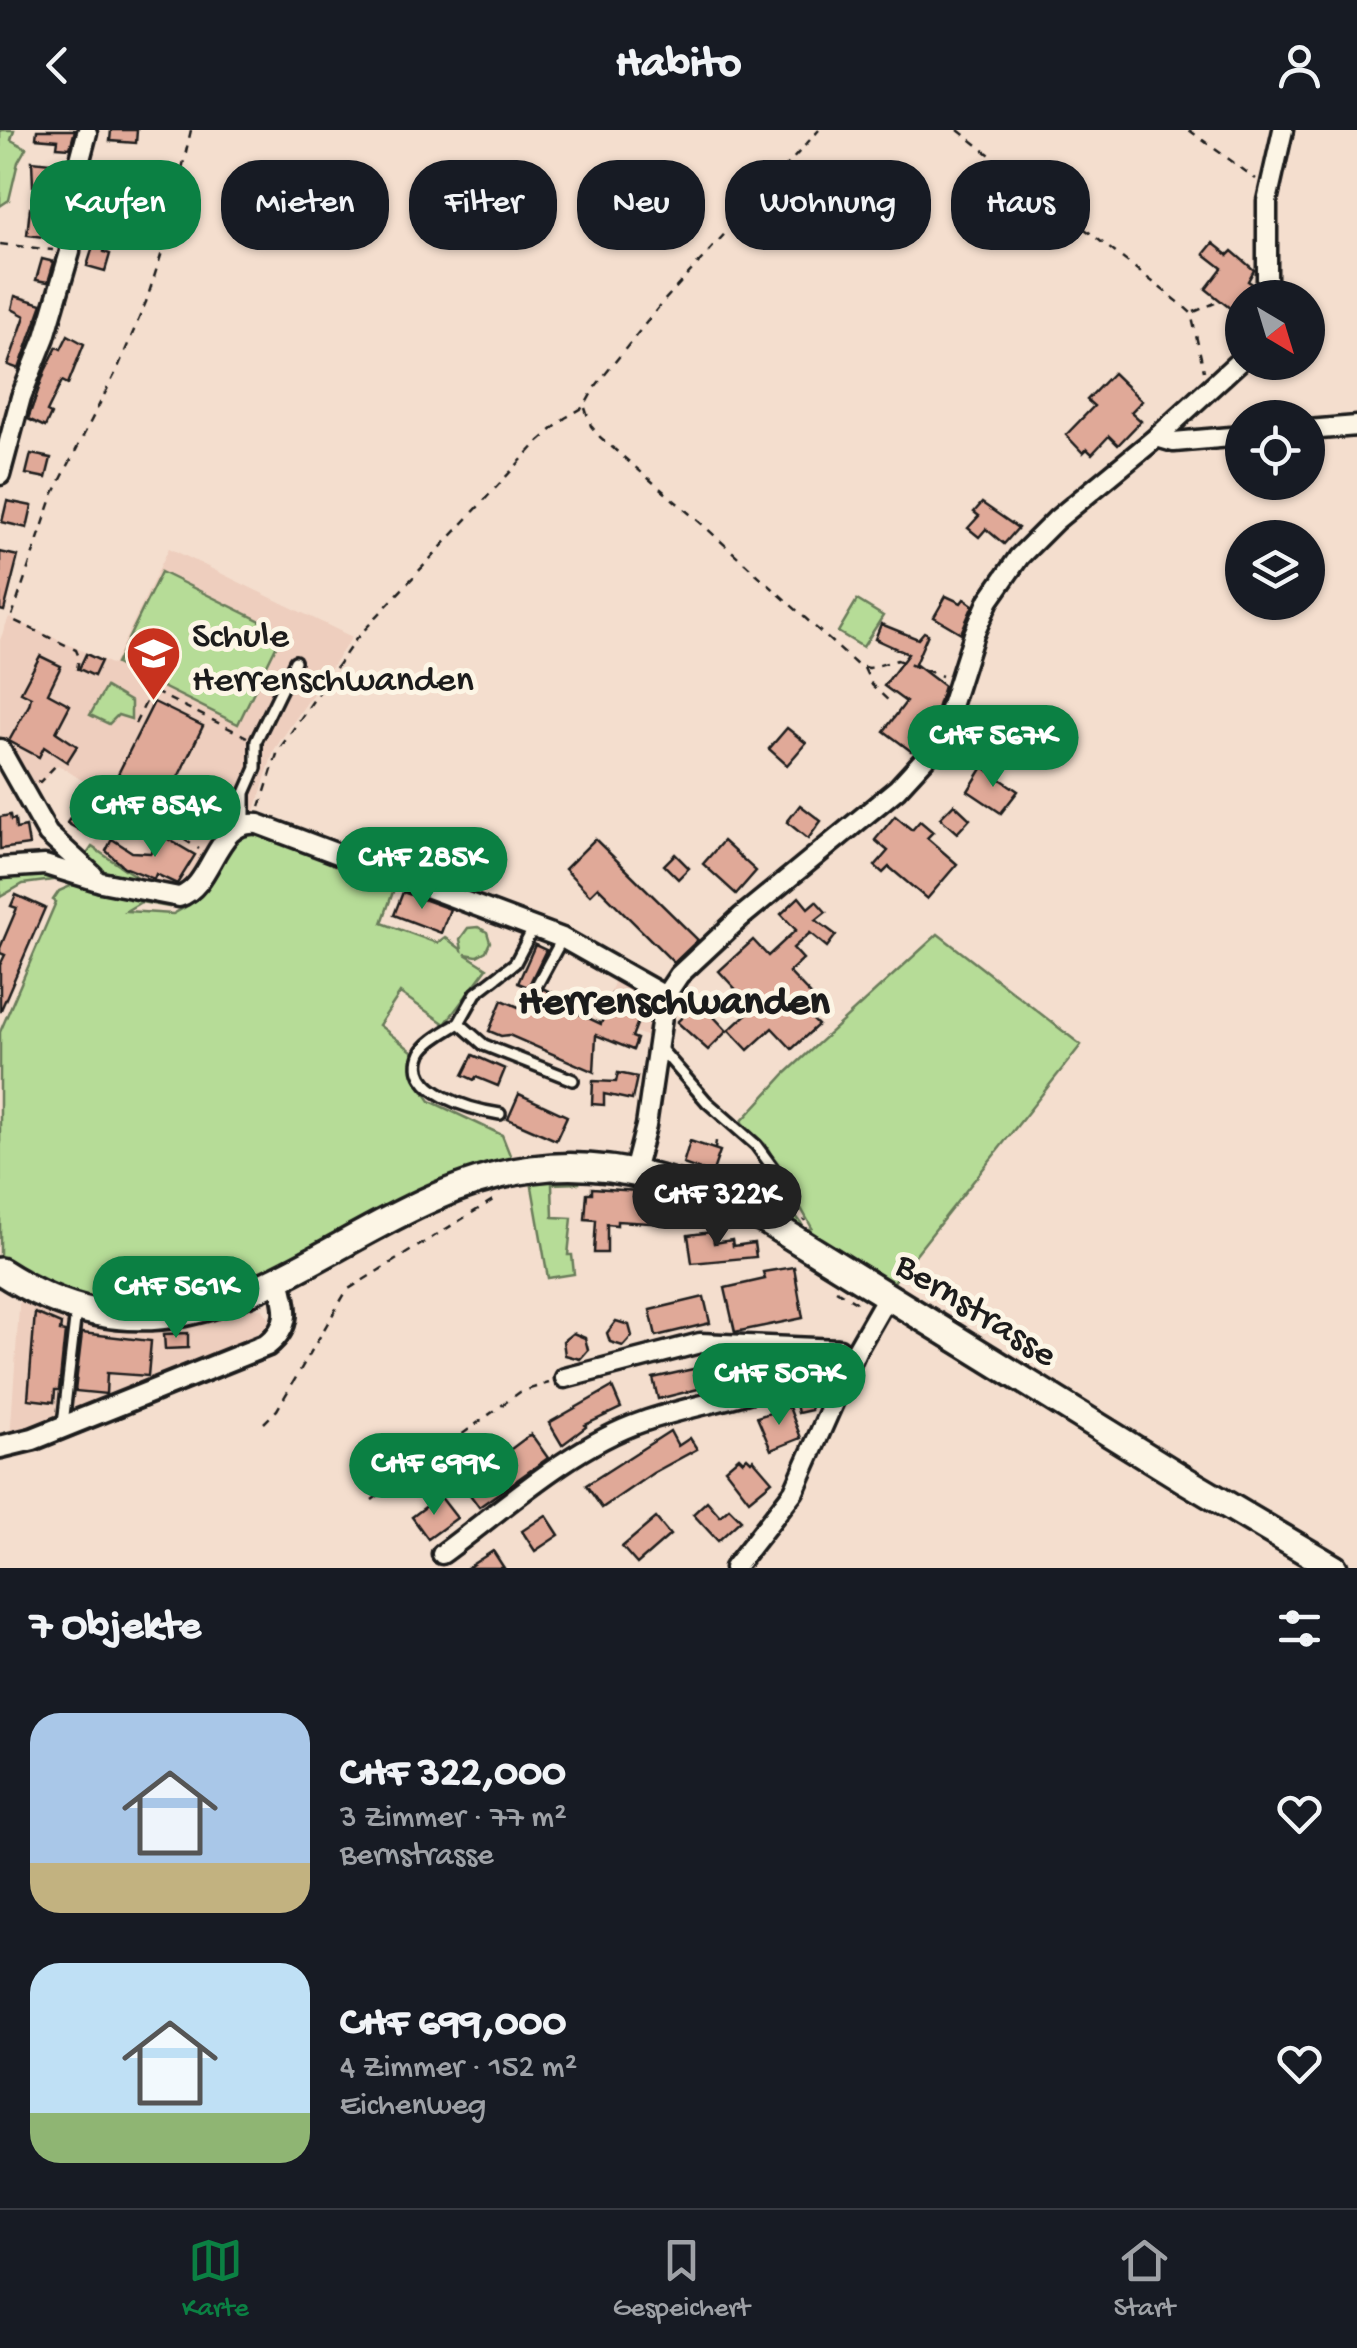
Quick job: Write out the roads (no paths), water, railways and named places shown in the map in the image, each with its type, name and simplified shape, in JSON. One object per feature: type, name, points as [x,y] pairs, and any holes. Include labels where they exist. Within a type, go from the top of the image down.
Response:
[{"type":"main road","name":"Bernstrasse","points":[[0,1271],[33,1290],[77,1307],[122,1315],[179,1313],[222,1302],[279,1280],[424,1202],[470,1184],[545,1168],[634,1172],[683,1184],[766,1221],[1184,1480],[1334,1568]]},
{"type":"street","points":[[1267,280],[1269,189],[1284,130]]},
{"type":"street","points":[[0,474],[21,397],[45,337],[70,252],[71,194],[87,134]]},
{"type":"street","points":[[634,1172],[646,1126],[665,996],[686,966],[898,790],[932,752],[944,728],[980,618],[1019,558],[1076,502],[1225,376]]},
{"type":"street","points":[[1325,429],[1357,426]]},
{"type":"street","points":[[1157,437],[1174,442],[1225,438]]},
{"type":"street","points":[[0,749],[48,834],[102,882]]},
{"type":"street","points":[[0,868],[45,865],[102,882],[183,896],[233,830],[252,823],[562,938],[665,996]]},
{"type":"street","points":[[0,1447],[63,1427],[267,1346],[281,1332],[286,1320],[279,1280]]},
{"type":"street","points":[[734,1568],[794,1491],[856,1351],[888,1295]]},
{"type":"street","points":[[564,1378],[700,1343],[856,1351]]},
{"type":"street","points":[[442,1554],[554,1471],[608,1437],[642,1422],[730,1400],[806,1372],[836,1349]]},
{"type":"lane","points":[[252,823],[245,794],[256,768],[256,741],[295,661]]},
{"type":"lane","points":[[500,1114],[454,1104],[423,1078],[420,1060],[424,1049],[458,1023],[483,986],[515,963],[534,927]]},
{"type":"lane","points":[[537,985],[562,938]]},
{"type":"lane","points":[[458,1023],[484,1045],[573,1080]]},
{"type":"lane","points":[[658,1046],[707,1102],[756,1145],[781,1179]]},
{"type":"lane","points":[[63,1427],[77,1307]]},
{"type":"place","name":"Schule Herrenschwanden","points":[[153,703]]},
{"type":"district","name":"Herrenschwanden","points":[[674,997]]}]
